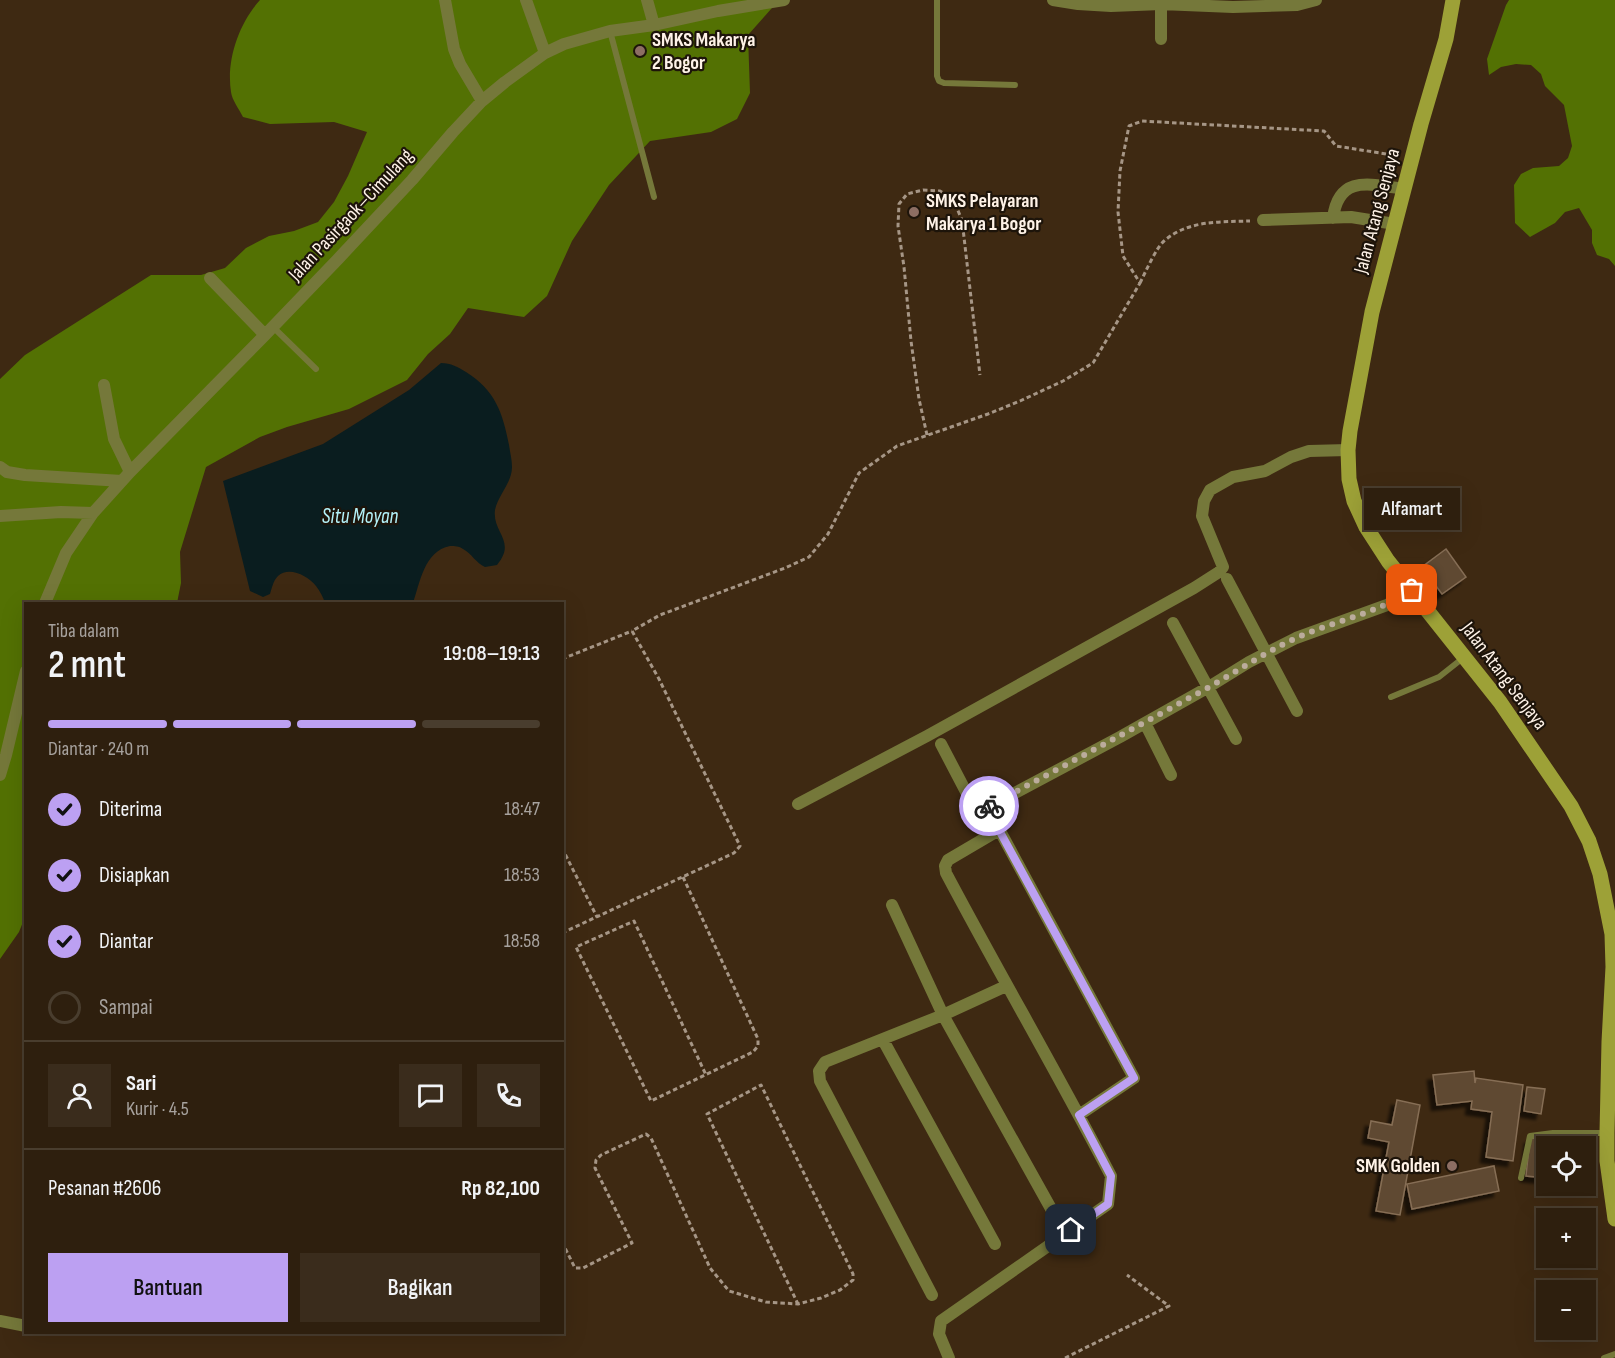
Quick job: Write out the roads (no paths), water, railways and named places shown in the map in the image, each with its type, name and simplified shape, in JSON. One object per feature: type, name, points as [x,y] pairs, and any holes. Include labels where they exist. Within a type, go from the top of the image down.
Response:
[{"type":"main road","name":"Jalan Atang Senjaya","points":[[1453,0],[1446,39],[1372,312],[1354,403],[1348,450],[1349,479],[1354,501],[1366,527],[1407,593],[1459,662],[1500,702],[1571,806],[1589,841],[1614,934],[1608,1053],[1607,1161],[1615,1219]]},
{"type":"street","points":[[445,0],[454,49],[460,64],[482,101]]},
{"type":"street","points":[[526,0],[545,53]]},
{"type":"street","points":[[647,0],[654,25]]},
{"type":"street","name":"Jalan Pasirgaok–Cimulang","points":[[45,602],[66,553],[93,513],[412,180],[482,101],[505,81],[545,53],[564,44],[610,31],[654,25],[783,0]]},
{"type":"street","points":[[1053,0],[1078,4],[1175,2],[1280,7],[1316,0]]},
{"type":"street","points":[[1161,4],[1161,39]]},
{"type":"street","points":[[1333,218],[1335,205],[1344,190],[1361,184],[1404,189]]},
{"type":"street","points":[[1263,220],[1351,217],[1395,224]]},
{"type":"street","points":[[210,278],[269,331]]},
{"type":"street","points":[[0,467],[7,472],[25,475],[126,476],[114,439],[104,386]]},
{"type":"street","points":[[798,804],[1004,694],[1219,572],[1223,567],[1202,516],[1204,501],[1210,490],[1233,477],[1265,471],[1309,451],[1348,450]]},
{"type":"street","points":[[0,516],[93,513]]},
{"type":"street","points":[[1227,579],[1297,711]]},
{"type":"street","points":[[941,744],[978,811],[1145,723],[1296,638],[1387,605],[1407,593]]},
{"type":"street","points":[[1173,623],[1236,739]]},
{"type":"street","points":[[0,775],[24,679]]},
{"type":"street","points":[[1145,723],[1171,775]]},
{"type":"street","points":[[987,807],[1134,1078],[1079,1115]]},
{"type":"street","points":[[949,1358],[939,1334],[941,1321],[1108,1204],[1111,1176],[946,873],[945,866],[948,860],[999,830]]},
{"type":"street","points":[[892,904],[943,1015],[1054,1214]]},
{"type":"street","points":[[932,1295],[820,1081],[819,1071],[825,1062],[884,1040],[1006,986]]},
{"type":"street","points":[[884,1040],[995,1244]]},
{"type":"street","points":[[0,1321],[24,1326]]},
{"type":"lane","points":[[937,0],[937,76],[939,81],[1015,85]]},
{"type":"lane","points":[[610,31],[654,196]]},
{"type":"lane","points":[[269,331],[316,369]]},
{"type":"lane","points":[[1391,698],[1439,677],[1459,662]]},
{"type":"lane","points":[[1521,1178],[1530,1136],[1554,1133],[1607,1133]]},
{"type":"lane","points":[[1604,1358],[1615,1354]]},
{"type":"water","name":"Situ Moyan","points":[[441,363],[460,368],[476,379],[496,403],[504,423],[512,467],[510,478],[495,510],[495,518],[505,550],[497,565],[485,567],[458,547],[450,546],[441,549],[434,554],[424,569],[413,602],[325,602],[313,582],[293,572],[282,573],[278,576],[270,594],[263,597],[250,591],[223,481],[323,444],[409,390]]},
{"type":"place","name":"SMKS Makarya 2 Bogor","points":[[640,51]]},
{"type":"place","name":"SMKS Pelayaran Makarya 1 Bogor","points":[[914,212]]},
{"type":"place","name":"Alfamart","points":[[1412,590]]},
{"type":"place","name":"SMK Golden","points":[[1452,1166]]}]
